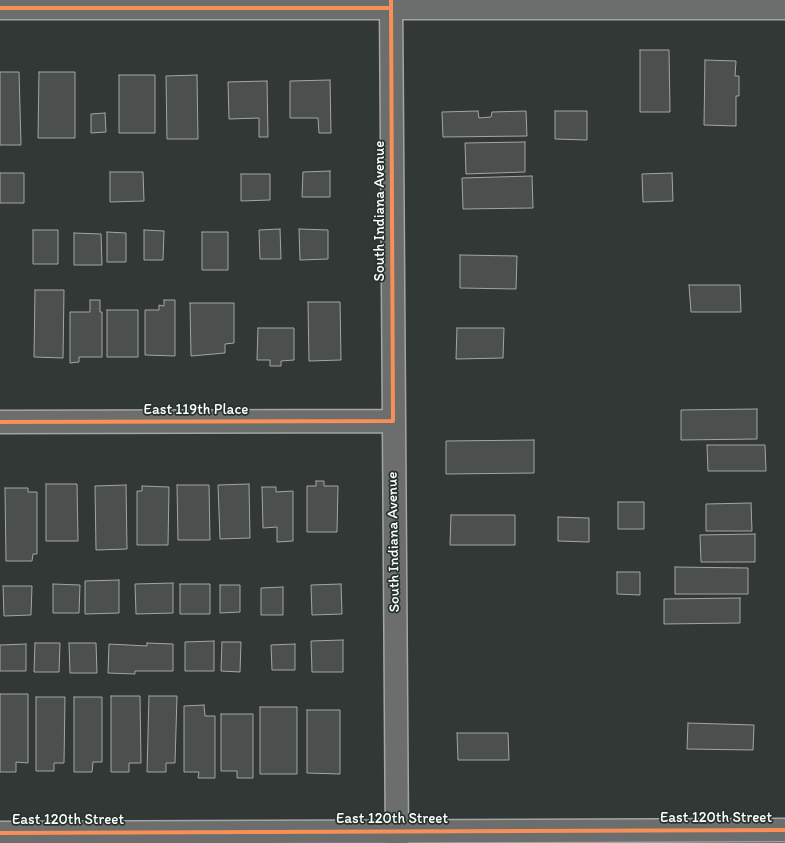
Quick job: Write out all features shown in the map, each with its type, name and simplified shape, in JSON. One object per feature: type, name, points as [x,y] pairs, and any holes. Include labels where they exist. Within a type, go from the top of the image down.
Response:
[{"type":"street","points":[[0,8],[391,4],[785,8]]},
{"type":"street","name":"South Indiana Avenue","points":[[391,4],[397,837]]},
{"type":"street","name":"East 119th Place","points":[[0,422],[393,422]]},
{"type":"street","name":"East 120th Street","points":[[0,833],[397,837],[785,830]]},
{"type":"building","points":[[640,50],[669,50],[670,112],[640,112]]},
{"type":"building","points":[[705,60],[736,61],[735,76],[739,76],[739,96],[736,96],[736,126],[704,125]]},
{"type":"building","points":[[0,72],[19,72],[21,145],[0,145]]},
{"type":"building","points":[[39,72],[75,72],[75,138],[38,138]]},
{"type":"building","points":[[119,75],[155,75],[155,133],[119,133]]},
{"type":"building","points":[[197,75],[198,139],[167,139],[166,76]]},
{"type":"building","points":[[330,80],[331,133],[319,133],[318,118],[290,118],[290,81]]},
{"type":"building","points":[[267,81],[268,137],[259,137],[259,118],[229,119],[228,82]]},
{"type":"building","points":[[478,111],[479,118],[491,117],[492,112],[526,111],[527,136],[443,137],[442,112]]},
{"type":"building","points":[[555,111],[587,111],[587,140],[555,139]]},
{"type":"building","points":[[105,113],[106,132],[91,133],[91,114]]},
{"type":"building","points":[[525,142],[525,172],[466,174],[465,143]]},
{"type":"building","points":[[330,171],[330,197],[302,197],[303,172]]},
{"type":"building","points":[[110,172],[143,172],[144,201],[110,202]]},
{"type":"building","points":[[0,173],[24,173],[24,203],[0,203]]},
{"type":"building","points":[[672,173],[673,201],[643,202],[642,174]]},
{"type":"building","points":[[241,174],[270,174],[270,200],[241,201]]},
{"type":"building","points":[[532,176],[533,208],[463,209],[462,178]]},
{"type":"building","points":[[280,229],[281,259],[260,259],[259,230]]},
{"type":"building","points":[[299,229],[328,230],[328,259],[300,260]]},
{"type":"building","points":[[33,230],[58,230],[58,264],[33,264]]},
{"type":"building","points":[[144,230],[164,231],[163,260],[144,260]]},
{"type":"building","points":[[107,232],[126,233],[126,262],[107,262]]},
{"type":"building","points":[[202,232],[228,232],[228,270],[202,270]]},
{"type":"building","points":[[74,233],[101,234],[102,265],[74,265]]},
{"type":"building","points":[[460,255],[517,256],[516,289],[460,288]]},
{"type":"building","points":[[689,285],[740,285],[741,312],[691,312]]},
{"type":"building","points":[[35,290],[64,290],[63,358],[34,357]]},
{"type":"building","points":[[90,300],[100,300],[100,312],[102,312],[102,357],[79,357],[79,362],[70,363],[70,312],[90,312]]},
{"type":"building","points":[[164,300],[175,300],[175,356],[145,355],[145,310],[159,310],[159,305],[164,306]]},
{"type":"building","points":[[308,302],[340,302],[341,360],[309,361]]},
{"type":"building","points":[[190,303],[234,303],[234,343],[225,344],[225,353],[191,356]]},
{"type":"building","points":[[107,310],[138,310],[138,357],[107,357]]},
{"type":"building","points":[[258,328],[294,328],[294,360],[281,361],[281,366],[270,366],[270,360],[257,360]]},
{"type":"building","points":[[457,328],[504,328],[503,358],[456,359]]},
{"type":"building","points":[[757,409],[757,439],[681,440],[681,410]]},
{"type":"building","points":[[534,440],[534,473],[446,474],[446,441]]},
{"type":"building","points":[[707,445],[765,445],[766,471],[708,471]]},
{"type":"building","points":[[316,481],[324,481],[324,486],[338,486],[337,532],[307,532],[307,486],[316,486]]},
{"type":"building","points":[[46,484],[77,484],[78,541],[46,541]]},
{"type":"building","points":[[249,484],[250,538],[220,539],[218,485]]},
{"type":"building","points":[[126,485],[127,549],[96,550],[95,486]]},
{"type":"building","points":[[177,485],[209,485],[210,540],[178,540]]},
{"type":"building","points":[[142,486],[169,487],[168,545],[137,545],[137,491],[142,491]]},
{"type":"building","points":[[262,487],[276,487],[276,492],[293,491],[293,541],[277,542],[277,527],[263,528]]},
{"type":"building","points":[[5,488],[28,488],[28,492],[37,492],[37,554],[33,554],[32,561],[6,561]]},
{"type":"building","points":[[618,502],[644,502],[644,529],[618,529]]},
{"type":"building","points":[[751,503],[752,531],[706,531],[706,504]]},
{"type":"building","points":[[451,515],[515,515],[515,545],[450,545]]},
{"type":"building","points":[[558,517],[589,518],[589,542],[558,541]]},
{"type":"building","points":[[755,534],[755,562],[701,562],[700,535]]},
{"type":"building","points":[[675,567],[748,568],[748,594],[675,594]]},
{"type":"building","points":[[617,572],[640,572],[640,595],[617,594]]},
{"type":"building","points":[[119,580],[119,613],[85,614],[85,581]]},
{"type":"building","points":[[173,583],[173,613],[136,614],[135,584]]},
{"type":"building","points":[[53,584],[80,585],[79,613],[53,613]]},
{"type":"building","points":[[180,584],[210,584],[210,614],[180,614]]},
{"type":"building","points":[[341,584],[342,614],[312,615],[311,585]]},
{"type":"building","points":[[220,585],[240,585],[240,612],[220,613]]},
{"type":"building","points":[[3,586],[32,586],[31,615],[4,616]]},
{"type":"building","points":[[283,587],[283,615],[261,615],[261,588]]},
{"type":"building","points":[[740,598],[740,623],[664,624],[664,599]]},
{"type":"building","points":[[343,640],[343,672],[312,672],[311,641]]},
{"type":"building","points":[[214,641],[214,671],[185,671],[185,642]]},
{"type":"building","points":[[222,642],[241,642],[240,672],[221,671]]},
{"type":"building","points":[[35,643],[60,643],[59,672],[34,672]]},
{"type":"building","points":[[69,643],[96,643],[97,673],[70,673]]},
{"type":"building","points":[[147,643],[173,644],[173,671],[135,671],[135,674],[108,673],[109,644],[147,646]]},
{"type":"building","points":[[26,644],[26,671],[0,671],[0,645]]},
{"type":"building","points":[[295,644],[295,670],[272,670],[271,645]]},
{"type":"building","points":[[0,694],[28,694],[28,763],[16,762],[16,772],[0,772]]},
{"type":"building","points":[[111,696],[140,696],[141,763],[129,763],[129,772],[111,772]]},
{"type":"building","points":[[149,696],[177,696],[175,763],[166,763],[166,772],[147,772]]},
{"type":"building","points":[[36,697],[65,697],[64,763],[54,763],[54,771],[36,771]]},
{"type":"building","points":[[74,697],[102,697],[102,762],[93,762],[92,772],[74,772]]},
{"type":"building","points":[[204,705],[205,716],[215,716],[215,778],[198,778],[199,772],[184,772],[184,706]]},
{"type":"building","points":[[260,707],[297,707],[297,774],[260,774]]},
{"type":"building","points":[[307,710],[340,710],[340,774],[307,773]]},
{"type":"building","points":[[221,714],[253,714],[253,778],[237,778],[237,771],[221,771]]},
{"type":"building","points":[[688,723],[754,725],[753,750],[687,749]]},
{"type":"building","points":[[457,733],[508,733],[509,760],[458,760]]},
{"type":"cycle path","points":[[0,422],[393,421],[391,0]]},
{"type":"cycle path","points":[[0,8],[391,8]]},
{"type":"cycle path","points":[[0,833],[785,830]]}]
